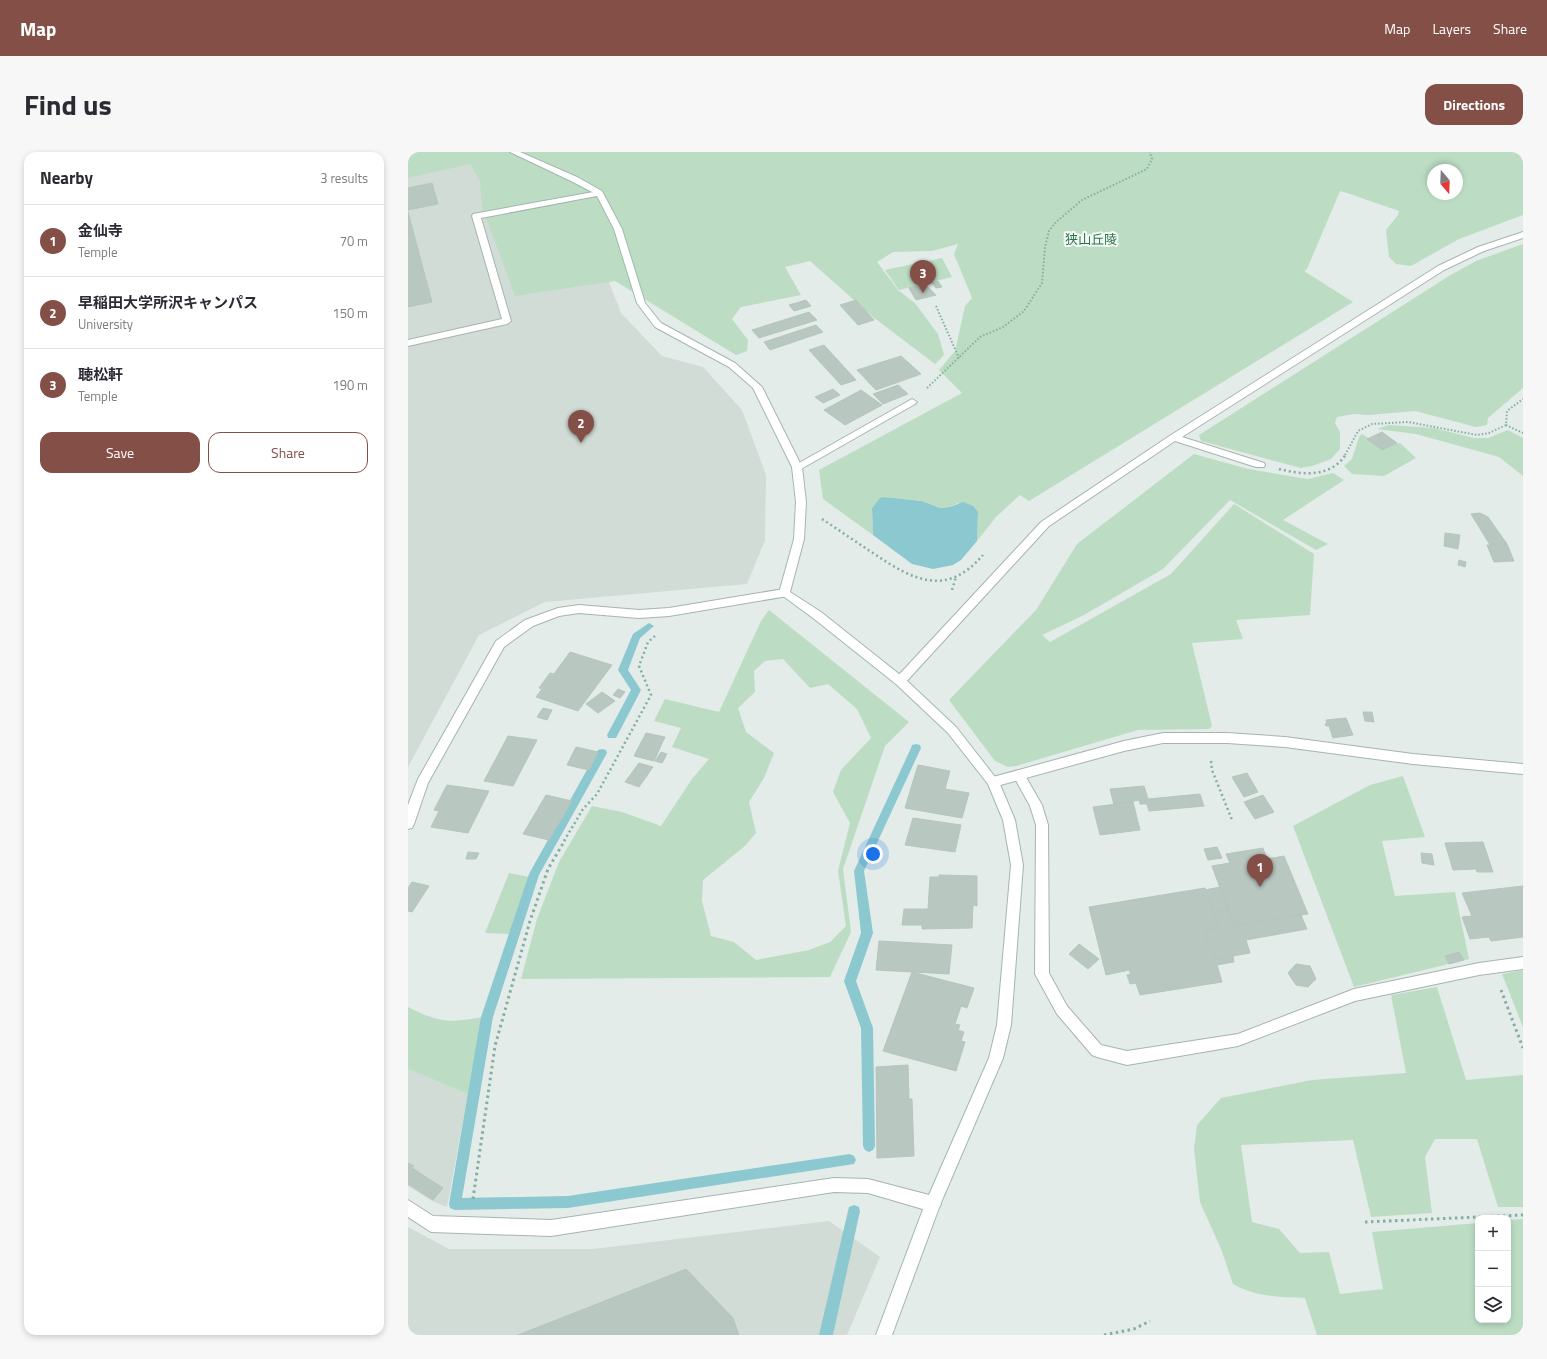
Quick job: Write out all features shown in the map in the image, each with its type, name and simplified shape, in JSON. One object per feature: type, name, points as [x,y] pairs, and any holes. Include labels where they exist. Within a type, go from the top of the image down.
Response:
[{"type":"street","points":[[514,152],[574,179],[598,193],[618,228],[629,260],[640,303],[658,325],[732,365],[757,387],[797,467],[801,505],[799,539],[784,593]]},
{"type":"street","points":[[408,343],[507,321],[476,216],[598,193]]},
{"type":"street","points":[[900,681],[1045,524],[1174,437],[1441,268],[1467,254],[1493,243],[1523,235]]},
{"type":"street","points":[[797,467],[912,402]]},
{"type":"street","points":[[1174,437],[1190,444],[1260,465]]},
{"type":"street","points":[[408,824],[422,782],[500,644],[529,623],[558,612],[579,609],[639,614],[669,612],[784,593],[817,615],[900,681],[952,730],[993,782],[1009,820],[1017,865],[1004,1025],[996,1058],[933,1204],[884,1335]]},
{"type":"street","points":[[993,782],[1144,741],[1163,738],[1227,738],[1285,742],[1413,759],[1523,769]]},
{"type":"street","points":[[1019,775],[1036,805],[1042,825],[1042,974],[1062,1010],[1097,1050],[1127,1058],[1238,1040],[1354,995],[1492,967],[1523,963]]},
{"type":"street","points":[[408,1208],[431,1224],[551,1228],[834,1185],[868,1186],[933,1204]]},
{"type":"path","points":[[912,402],[980,337],[1003,327],[1024,311],[1042,283],[1048,231],[1056,222],[1082,200],[1147,169],[1152,159],[1150,152]]},
{"type":"path","points":[[936,306],[959,358]]},
{"type":"path","points":[[1506,425],[1507,411],[1523,399]]},
{"type":"path","points":[[1260,465],[1304,474],[1322,472],[1342,460],[1353,436],[1360,429],[1372,424],[1406,422],[1475,434],[1487,434],[1506,425],[1523,432]]},
{"type":"path","points":[[801,505],[909,577],[925,581],[956,577],[965,573],[985,554]]},
{"type":"path","points":[[473,1198],[495,1046],[530,920],[548,869],[583,809],[597,794],[651,695],[639,666],[648,642],[666,627],[669,612]]},
{"type":"path","points":[[1208,738],[1212,770],[1232,820]]},
{"type":"path","points":[[1492,967],[1523,1048]]},
{"type":"path","points":[[1365,1222],[1523,1215]]},
{"type":"path","points":[[1104,1335],[1134,1329],[1150,1321]]},
{"type":"shaded area","points":[[408,152],[487,152],[602,264],[621,313],[662,356],[703,367],[742,410],[766,475],[765,540],[747,584],[545,602],[479,635],[408,767]]},
{"type":"shaded area","points":[[408,1069],[468,1094],[447,1207],[432,1201],[408,1186]]},
{"type":"shaded area","points":[[829,1221],[880,1257],[847,1335],[408,1335],[408,1227],[449,1249],[593,1249]]},
{"type":"green space","name":"狭山丘陵","points":[[408,152],[1523,152],[1523,215],[1459,239],[1411,266],[1396,264],[1389,257],[1386,230],[1398,215],[1399,211],[1340,191],[1307,269],[1304,271],[1353,302],[1029,501],[1020,495],[996,517],[977,541],[978,512],[958,503],[950,507],[940,508],[922,501],[884,497],[872,507],[873,535],[823,499],[819,470],[962,393],[939,370],[955,351],[965,306],[972,298],[954,254],[958,244],[932,251],[893,252],[877,262],[898,290],[915,303],[938,334],[944,355],[935,364],[873,317],[810,261],[785,267],[801,295],[741,307],[732,319],[748,340],[747,351],[736,355],[615,281],[515,296],[482,207],[480,181],[470,164],[408,178]]},
{"type":"green space","points":[[1523,244],[1523,388],[1488,418],[1487,425],[1476,427],[1415,411],[1368,415],[1354,414],[1337,417],[1335,423],[1340,432],[1340,449],[1331,459],[1312,466],[1301,468],[1201,441],[1199,435],[1449,276],[1476,261]]},
{"type":"green space","points":[[942,258],[952,277],[899,290],[885,270]]},
{"type":"green space","points":[[1389,425],[1434,428],[1474,438],[1488,438],[1508,430],[1523,438],[1523,476],[1499,457],[1416,434],[1377,429]]},
{"type":"green space","points":[[1362,434],[1382,447],[1400,443],[1416,458],[1384,476],[1352,474],[1344,466],[1352,459],[1359,437]]},
{"type":"green space","points":[[1194,454],[1248,469],[1308,479],[1333,473],[1344,480],[1283,520],[1328,544],[1316,550],[1230,500],[1163,569],[1084,615],[1042,635],[1050,642],[1171,574],[1234,504],[1314,554],[1310,615],[1236,620],[1243,639],[1192,643],[1212,726],[1209,729],[1138,730],[1016,766],[1008,767],[995,761],[949,700],[1036,610],[1077,544]]},
{"type":"green space","points":[[769,610],[909,722],[885,746],[843,869],[851,932],[830,977],[521,979],[537,919],[559,862],[592,806],[622,812],[661,826],[692,779],[709,759],[672,747],[681,728],[654,721],[665,699],[719,712],[761,621]],"holes":[[[783,659],[810,688],[828,684],[857,709],[871,738],[841,770],[833,792],[850,823],[838,871],[846,926],[830,942],[809,950],[756,960],[734,942],[711,936],[702,901],[703,880],[745,846],[756,833],[749,802],[764,778],[774,753],[746,732],[738,708],[755,692],[754,671],[765,661]]]},
{"type":"green space","points":[[1403,776],[1425,837],[1382,841],[1395,896],[1455,892],[1469,959],[1354,987],[1293,826],[1370,785]]},
{"type":"green space","points":[[509,873],[530,877],[510,934],[485,933]]},
{"type":"green space","points":[[1523,970],[1523,1027],[1502,974]]},
{"type":"green space","points":[[1437,987],[1466,1080],[1523,1075],[1523,1207],[1498,1207],[1477,1139],[1435,1139],[1425,1157],[1432,1213],[1371,1217],[1353,1140],[1241,1145],[1252,1222],[1279,1229],[1300,1253],[1329,1252],[1340,1294],[1383,1289],[1372,1232],[1475,1223],[1475,1323],[1511,1323],[1511,1220],[1523,1219],[1523,1335],[1317,1335],[1305,1298],[1277,1297],[1259,1294],[1250,1292],[1233,1284],[1221,1249],[1200,1202],[1194,1149],[1197,1125],[1221,1098],[1312,1080],[1406,1073],[1391,995]]},
{"type":"green space","points":[[408,1007],[428,1016],[444,1020],[452,1021],[483,1017],[468,1094],[408,1069]]},
{"type":"water","points":[[884,497],[922,501],[940,508],[950,507],[963,502],[973,506],[978,512],[977,541],[961,560],[953,565],[933,569],[912,564],[873,535],[872,508],[880,498]]},
{"type":"building","points":[[432,183],[438,204],[408,210],[408,188]]},
{"type":"building","points":[[408,212],[432,302],[408,307]]},
{"type":"building","points":[[938,281],[942,287],[936,288],[932,283]]},
{"type":"building","points":[[925,284],[936,295],[916,300],[909,288]]},
{"type":"building","points":[[806,300],[811,306],[794,311],[789,305]]},
{"type":"building","points":[[856,300],[874,320],[858,325],[840,305]]},
{"type":"building","points":[[809,312],[817,320],[759,338],[752,330]]},
{"type":"building","points":[[816,325],[823,332],[770,350],[764,342]]},
{"type":"building","points":[[824,345],[856,380],[841,385],[809,350]]},
{"type":"building","points":[[901,356],[921,374],[876,390],[857,370]]},
{"type":"building","points":[[898,385],[908,394],[883,404],[873,394]]},
{"type":"building","points":[[833,389],[840,395],[823,403],[815,397]]},
{"type":"building","points":[[861,390],[882,405],[845,425],[824,410]]},
{"type":"building","points":[[1382,432],[1397,443],[1382,450],[1367,439]]},
{"type":"building","points":[[1480,513],[1488,517],[1507,544],[1490,545],[1471,514]]},
{"type":"building","points":[[1445,533],[1460,535],[1458,549],[1444,546]]},
{"type":"building","points":[[1507,544],[1514,561],[1494,562],[1487,545]]},
{"type":"building","points":[[1459,560],[1466,562],[1465,567],[1458,565]]},
{"type":"building","points":[[570,652],[612,665],[578,711],[536,697],[542,689],[539,688],[550,673],[554,674]]},
{"type":"building","points":[[618,689],[625,692],[620,698],[613,695]]},
{"type":"building","points":[[602,692],[615,701],[598,713],[586,704]]},
{"type":"building","points":[[543,708],[552,710],[547,720],[537,717]]},
{"type":"building","points":[[1363,712],[1372,712],[1374,722],[1365,721]]},
{"type":"building","points":[[1346,718],[1353,735],[1333,738],[1329,726],[1326,726],[1325,724],[1327,723],[1326,720]]},
{"type":"building","points":[[646,733],[665,737],[654,761],[634,756]]},
{"type":"building","points":[[508,736],[537,740],[513,786],[484,781]]},
{"type":"building","points":[[576,747],[598,752],[589,770],[567,765]]},
{"type":"building","points":[[661,752],[667,754],[662,763],[655,761]]},
{"type":"building","points":[[639,763],[653,767],[639,787],[625,782]]},
{"type":"building","points":[[918,765],[950,771],[945,789],[969,793],[962,818],[905,808]]},
{"type":"building","points":[[1247,773],[1258,792],[1244,797],[1232,777]]},
{"type":"building","points":[[447,785],[489,791],[468,833],[431,827],[439,811],[434,810]]},
{"type":"building","points":[[1144,786],[1148,799],[1200,794],[1204,806],[1149,811],[1147,804],[1140,804],[1139,800],[1114,805],[1110,789]]},
{"type":"building","points":[[546,795],[572,801],[549,840],[523,834]]},
{"type":"building","points":[[1263,795],[1274,812],[1255,819],[1244,802]]},
{"type":"building","points":[[1133,802],[1140,830],[1100,835],[1093,807]]},
{"type":"building","points":[[913,818],[961,825],[955,852],[905,845]]},
{"type":"building","points":[[1483,842],[1493,872],[1477,872],[1476,869],[1453,870],[1445,843]]},
{"type":"building","points":[[1217,847],[1222,858],[1208,860],[1204,849]]},
{"type":"building","points":[[1263,848],[1267,859],[1284,856],[1308,914],[1234,926],[1212,866],[1230,863],[1226,854]]},
{"type":"building","points":[[468,852],[479,853],[476,859],[466,859]]},
{"type":"building","points":[[1421,853],[1432,854],[1434,865],[1422,863]]},
{"type":"building","points":[[939,875],[977,876],[977,906],[973,905],[972,928],[922,929],[922,925],[902,925],[904,909],[928,909],[930,877],[939,877]]},
{"type":"building","points":[[412,882],[429,886],[412,912],[408,911],[408,888]]},
{"type":"building","points":[[1523,886],[1523,937],[1491,941],[1489,937],[1470,939],[1462,917],[1472,916],[1462,893]]},
{"type":"building","points":[[1220,887],[1228,910],[1213,912],[1205,890]]},
{"type":"building","points":[[1205,888],[1219,927],[1204,930],[1215,959],[1233,956],[1234,962],[1217,965],[1222,982],[1140,995],[1136,983],[1130,984],[1127,975],[1131,974],[1129,970],[1106,975],[1089,907]]},
{"type":"building","points":[[1228,910],[1234,926],[1301,915],[1307,929],[1246,940],[1250,953],[1215,959],[1204,930],[1219,927],[1213,912]]},
{"type":"building","points":[[879,941],[952,945],[949,974],[876,970]]},
{"type":"building","points":[[1079,944],[1099,959],[1088,969],[1069,954]]},
{"type":"building","points":[[1459,952],[1464,960],[1449,964],[1445,956]]},
{"type":"building","points":[[1296,964],[1310,966],[1316,979],[1308,987],[1296,985],[1288,973]]},
{"type":"building","points":[[912,972],[974,988],[967,1008],[961,1006],[955,1024],[960,1025],[958,1030],[964,1032],[961,1041],[965,1042],[956,1071],[883,1051]]},
{"type":"building","points":[[908,1065],[909,1099],[912,1099],[914,1156],[877,1158],[876,1067]]},
{"type":"building","points":[[408,1163],[414,1166],[412,1168],[443,1188],[433,1200],[408,1184]]},
{"type":"building","points":[[686,1269],[733,1318],[739,1335],[518,1335]]},
{"type":"waterway","points":[[612,735],[636,690],[623,670],[636,636],[649,626]]},
{"type":"waterway","points":[[869,1146],[867,1028],[850,981],[867,933],[859,871],[916,748]]},
{"type":"waterway","points":[[602,753],[534,874],[487,1017],[455,1204],[568,1202],[850,1160]]},
{"type":"waterway","points":[[826,1335],[854,1211]]},
{"type":"place","name":"聴松軒","points":[[923,293]]},
{"type":"place","name":"早稲田大学所沢キャンパス","points":[[581,443]]},
{"type":"place","name":"金仙寺","points":[[1260,887]]}]
